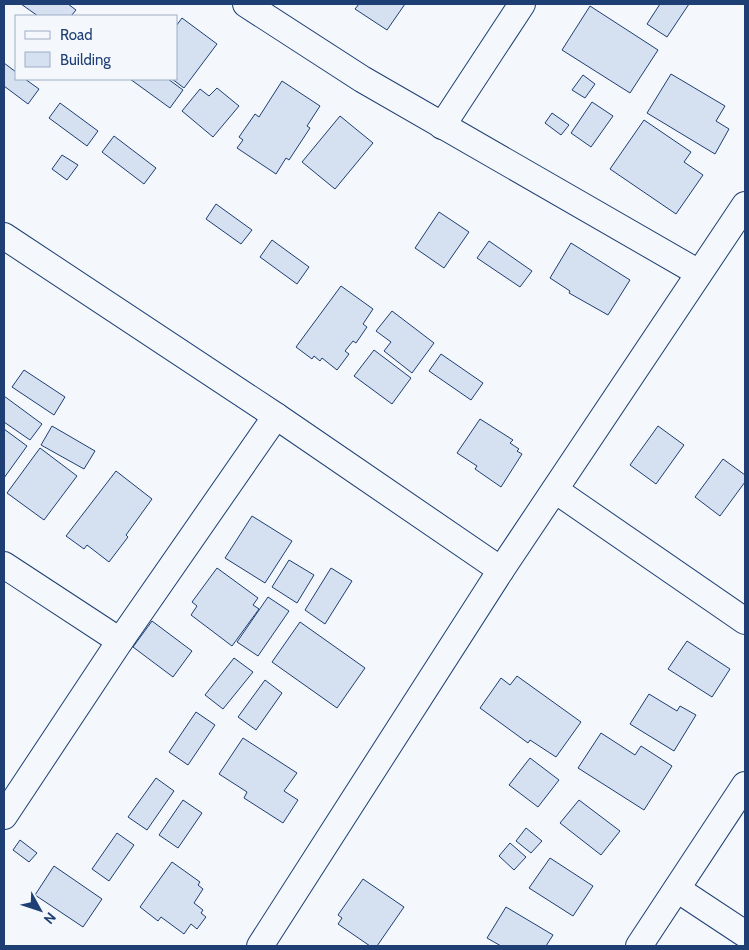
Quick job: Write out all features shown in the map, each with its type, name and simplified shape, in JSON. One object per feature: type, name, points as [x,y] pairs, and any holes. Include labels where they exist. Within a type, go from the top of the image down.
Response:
[{"type":"street","points":[[246,4],[362,79],[699,273]]},
{"type":"street","points":[[442,126],[522,4]]},
{"type":"street","points":[[260,946],[501,570],[745,205]]},
{"type":"street","points":[[4,236],[276,416],[501,570]]},
{"type":"street","points":[[4,816],[120,641],[276,416]]},
{"type":"street","points":[[555,490],[745,621]]},
{"type":"street","points":[[4,565],[120,641]]},
{"type":"street","points":[[638,946],[745,785]]},
{"type":"street","points":[[677,889],[745,934]]},
{"type":"building","points":[[21,4],[68,4],[76,10],[72,15],[37,15]]},
{"type":"building","points":[[359,4],[405,4],[387,30],[355,9]]},
{"type":"building","points":[[660,4],[689,4],[667,37],[647,24]]},
{"type":"building","points":[[590,6],[658,50],[630,93],[562,50]]},
{"type":"building","points":[[182,18],[217,44],[184,88],[173,80],[178,80],[178,23]]},
{"type":"building","points":[[4,63],[15,71],[15,80],[26,80],[39,89],[28,104],[4,86]]},
{"type":"building","points":[[671,74],[725,106],[716,121],[729,129],[715,154],[647,113]]},
{"type":"building","points":[[583,75],[595,84],[585,98],[572,90]]},
{"type":"building","points":[[131,80],[169,80],[183,90],[170,108]]},
{"type":"building","points":[[282,81],[320,106],[307,126],[310,128],[289,160],[286,158],[276,174],[237,148],[243,140],[239,137],[255,114],[259,117]]},
{"type":"building","points":[[217,88],[239,106],[213,137],[182,111],[200,89],[209,96]]},
{"type":"building","points":[[592,102],[613,116],[591,147],[571,133]]},
{"type":"building","points":[[60,103],[98,131],[87,146],[49,118]]},
{"type":"building","points":[[552,113],[569,125],[561,135],[545,123]]},
{"type":"building","points":[[340,116],[373,143],[335,189],[302,162]]},
{"type":"building","points":[[644,120],[691,152],[684,162],[703,175],[676,214],[610,169]]},
{"type":"building","points":[[114,136],[156,168],[144,184],[102,152]]},
{"type":"building","points":[[62,155],[78,165],[67,180],[52,169]]},
{"type":"building","points":[[216,204],[252,230],[241,244],[206,219]]},
{"type":"building","points":[[439,212],[469,232],[444,268],[415,248]]},
{"type":"building","points":[[272,240],[309,267],[297,284],[260,257]]},
{"type":"building","points":[[489,241],[532,271],[520,287],[477,258]]},
{"type":"building","points":[[571,243],[630,280],[608,315],[569,293],[570,291],[550,278]]},
{"type":"building","points":[[341,286],[373,309],[363,324],[367,327],[356,343],[353,341],[345,351],[349,354],[337,370],[322,358],[320,361],[314,356],[312,359],[296,347]]},
{"type":"building","points":[[392,311],[434,343],[412,373],[384,351],[391,342],[376,331]]},
{"type":"building","points":[[374,350],[411,378],[392,404],[354,376]]},
{"type":"building","points":[[441,354],[483,383],[471,400],[429,371]]},
{"type":"building","points":[[24,370],[65,397],[54,415],[12,387]]},
{"type":"building","points":[[4,396],[42,424],[30,440],[4,422]]},
{"type":"building","points":[[480,419],[513,440],[510,443],[519,449],[517,451],[522,454],[501,487],[475,469],[477,466],[457,453]]},
{"type":"building","points":[[52,426],[95,451],[84,469],[41,445]]},
{"type":"building","points":[[658,426],[684,445],[656,484],[630,465]]},
{"type":"building","points":[[4,429],[27,446],[4,478]]},
{"type":"building","points":[[40,448],[77,476],[44,520],[7,493]]},
{"type":"building","points":[[723,459],[745,475],[745,482],[720,516],[695,497]]},
{"type":"building","points":[[116,471],[152,499],[126,535],[128,537],[109,562],[87,545],[84,549],[66,536]]},
{"type":"building","points":[[252,516],[292,541],[265,583],[225,558]]},
{"type":"building","points":[[289,560],[314,575],[297,603],[272,587]]},
{"type":"building","points":[[217,568],[258,598],[253,605],[259,609],[232,646],[191,615],[197,606],[192,602]]},
{"type":"building","points":[[331,568],[352,581],[325,624],[305,610]]},
{"type":"building","points":[[268,597],[289,611],[258,656],[237,642]]},
{"type":"building","points":[[152,621],[192,651],[173,677],[133,647]]},
{"type":"building","points":[[300,622],[365,668],[337,708],[272,662]]},
{"type":"building","points":[[687,641],[730,669],[712,697],[668,669]]},
{"type":"building","points":[[234,658],[253,672],[223,709],[205,695]]},
{"type":"building","points":[[517,676],[581,722],[556,757],[530,740],[528,743],[480,708],[501,678],[510,685]]},
{"type":"building","points":[[265,680],[282,693],[256,730],[238,717]]},
{"type":"building","points":[[649,694],[677,711],[680,706],[696,715],[674,751],[630,724]]},
{"type":"building","points":[[196,712],[215,725],[188,765],[169,752]]},
{"type":"building","points":[[601,733],[635,755],[641,746],[672,766],[644,810],[578,768]]},
{"type":"building","points":[[243,738],[297,773],[284,791],[298,800],[283,823],[244,798],[247,792],[219,774]]},
{"type":"building","points":[[530,758],[559,780],[538,807],[509,785]]},
{"type":"building","points":[[156,778],[174,791],[147,830],[128,817]]},
{"type":"building","points":[[183,800],[202,813],[178,848],[159,835]]},
{"type":"building","points":[[579,800],[620,831],[601,855],[560,823]]},
{"type":"building","points":[[526,828],[542,841],[531,853],[516,841]]},
{"type":"building","points":[[117,833],[134,845],[109,881],[92,869]]},
{"type":"building","points":[[20,840],[37,853],[29,862],[13,850]]},
{"type":"building","points":[[510,843],[526,857],[514,870],[499,856]]},
{"type":"building","points":[[550,858],[593,886],[573,916],[529,888]]},
{"type":"building","points":[[172,862],[200,882],[198,885],[203,889],[194,903],[203,910],[201,913],[206,917],[197,929],[191,924],[184,934],[161,917],[158,921],[140,907]]},
{"type":"building","points":[[54,866],[102,899],[83,927],[35,895]]},
{"type":"building","points":[[363,879],[404,907],[377,946],[370,946],[338,924],[342,918],[338,915]]},
{"type":"building","points":[[506,907],[553,935],[546,946],[501,946],[487,938]]}]
